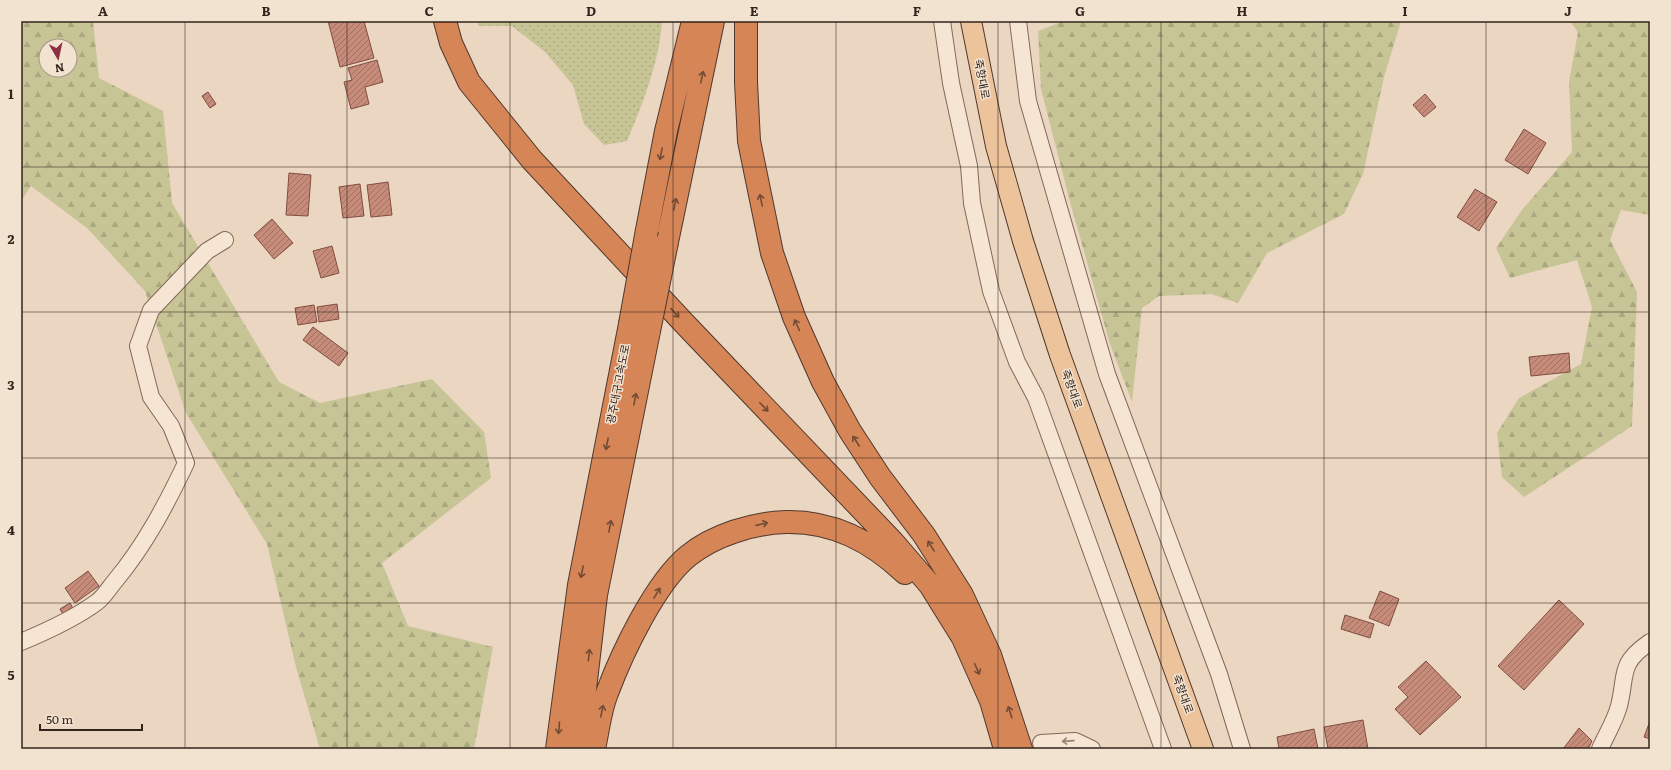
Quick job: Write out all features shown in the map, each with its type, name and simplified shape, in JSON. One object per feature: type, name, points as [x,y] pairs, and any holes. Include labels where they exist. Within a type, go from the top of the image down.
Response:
[{"type":"highway","points":[[445,21],[451,43],[470,82],[532,160],[683,322],[893,542],[970,634]]},
{"type":"highway","points":[[459,21],[465,43],[479,74],[503,107],[543,154],[903,534],[970,634]]},
{"type":"highway","points":[[666,131],[678,21]]},
{"type":"highway","name":"광주대구고속도로","points":[[578,749],[596,595],[639,327],[646,230],[666,131],[693,21]]},
{"type":"highway","name":"광주대구고속도로","points":[[557,749],[579,585],[639,327],[667,242],[713,21]]},
{"type":"highway","points":[[746,21],[746,82],[750,141],[772,253],[794,317],[823,382],[850,431],[880,477],[924,534],[962,595],[970,634],[1005,749]]},
{"type":"highway","points":[[594,749],[606,694],[637,628],[660,588],[688,556],[725,535],[766,522],[807,522],[851,534],[892,560],[990,655],[1031,746]]},
{"type":"main road","name":"죽향대로","points":[[971,21],[996,146],[1023,241],[1060,355],[1203,749]]},
{"type":"street","points":[[942,21],[951,83],[969,166],[972,203],[991,291],[1017,362],[1036,398],[1163,749]]},
{"type":"street","points":[[1018,21],[1028,101],[1107,374],[1219,674],[1242,749]]},
{"type":"street","points":[[21,642],[57,625],[98,602],[146,538],[165,507],[186,463],[171,426],[151,397],[138,346],[151,310],[207,251],[225,240]]},
{"type":"street","points":[[1600,749],[1619,706],[1621,686],[1629,662],[1635,653],[1650,642]]},
{"type":"street","points":[[1031,746],[1075,741],[1092,749]]},
{"type":"green space","points":[[21,21],[93,21],[99,78],[163,111],[172,203],[279,382],[320,403],[432,379],[484,432],[491,478],[382,563],[408,626],[493,647],[474,749],[320,749],[296,667],[267,544],[186,413],[145,291],[87,228],[31,186],[21,201]]},
{"type":"green space","points":[[478,21],[662,21],[658,52],[654,67],[639,112],[627,141],[604,145],[584,124],[573,85],[545,52],[512,26],[478,26]]},
{"type":"green space","points":[[1064,21],[1401,21],[1384,77],[1363,174],[1344,214],[1267,253],[1238,303],[1211,294],[1159,296],[1142,308],[1132,402],[1110,344],[1069,198],[1041,89],[1038,31]]},
{"type":"green space","points":[[1570,21],[1650,21],[1650,215],[1621,210],[1610,240],[1637,292],[1632,426],[1524,497],[1502,477],[1497,433],[1519,398],[1581,364],[1592,307],[1577,260],[1510,278],[1496,248],[1522,210],[1572,152],[1569,82],[1578,32]]},
{"type":"building","points":[[328,21],[364,21],[374,58],[340,67]]},
{"type":"building","points":[[377,60],[383,82],[365,87],[369,104],[351,109],[344,82],[352,80],[348,68]]},
{"type":"building","points":[[208,92],[216,104],[210,108],[202,96]]},
{"type":"building","points":[[1425,94],[1436,107],[1424,117],[1413,105]]},
{"type":"building","points":[[1524,129],[1546,143],[1528,174],[1505,160]]},
{"type":"building","points":[[289,173],[311,175],[308,216],[286,215]]},
{"type":"building","points":[[388,182],[392,215],[371,217],[367,185]]},
{"type":"building","points":[[360,184],[364,216],[343,218],[339,187]]},
{"type":"building","points":[[1475,189],[1497,202],[1479,231],[1457,217]]},
{"type":"building","points":[[272,219],[293,243],[274,259],[254,235]]},
{"type":"building","points":[[332,246],[339,273],[321,278],[313,251]]},
{"type":"building","points":[[337,304],[339,319],[319,322],[317,307]]},
{"type":"building","points":[[314,305],[317,322],[298,325],[295,308]]},
{"type":"building","points":[[313,327],[348,353],[339,366],[303,340]]},
{"type":"building","points":[[1569,353],[1570,372],[1531,376],[1529,357]]},
{"type":"building","points":[[88,571],[99,586],[75,603],[65,588]]},
{"type":"building","points":[[1380,591],[1399,599],[1389,626],[1369,618]]},
{"type":"building","points":[[1559,600],[1584,624],[1524,690],[1498,666]]},
{"type":"building","points":[[70,603],[74,610],[64,616],[60,609]]},
{"type":"building","points":[[1345,615],[1374,624],[1370,638],[1341,629]]},
{"type":"building","points":[[1426,661],[1461,697],[1420,735],[1395,709],[1408,697],[1398,687]]},
{"type":"building","points":[[1363,720],[1368,749],[1328,749],[1324,727]]},
{"type":"building","points":[[1650,721],[1650,739],[1644,737]]},
{"type":"building","points":[[1579,728],[1592,741],[1588,749],[1563,749]]},
{"type":"building","points":[[1314,729],[1318,749],[1279,749],[1277,737]]}]
